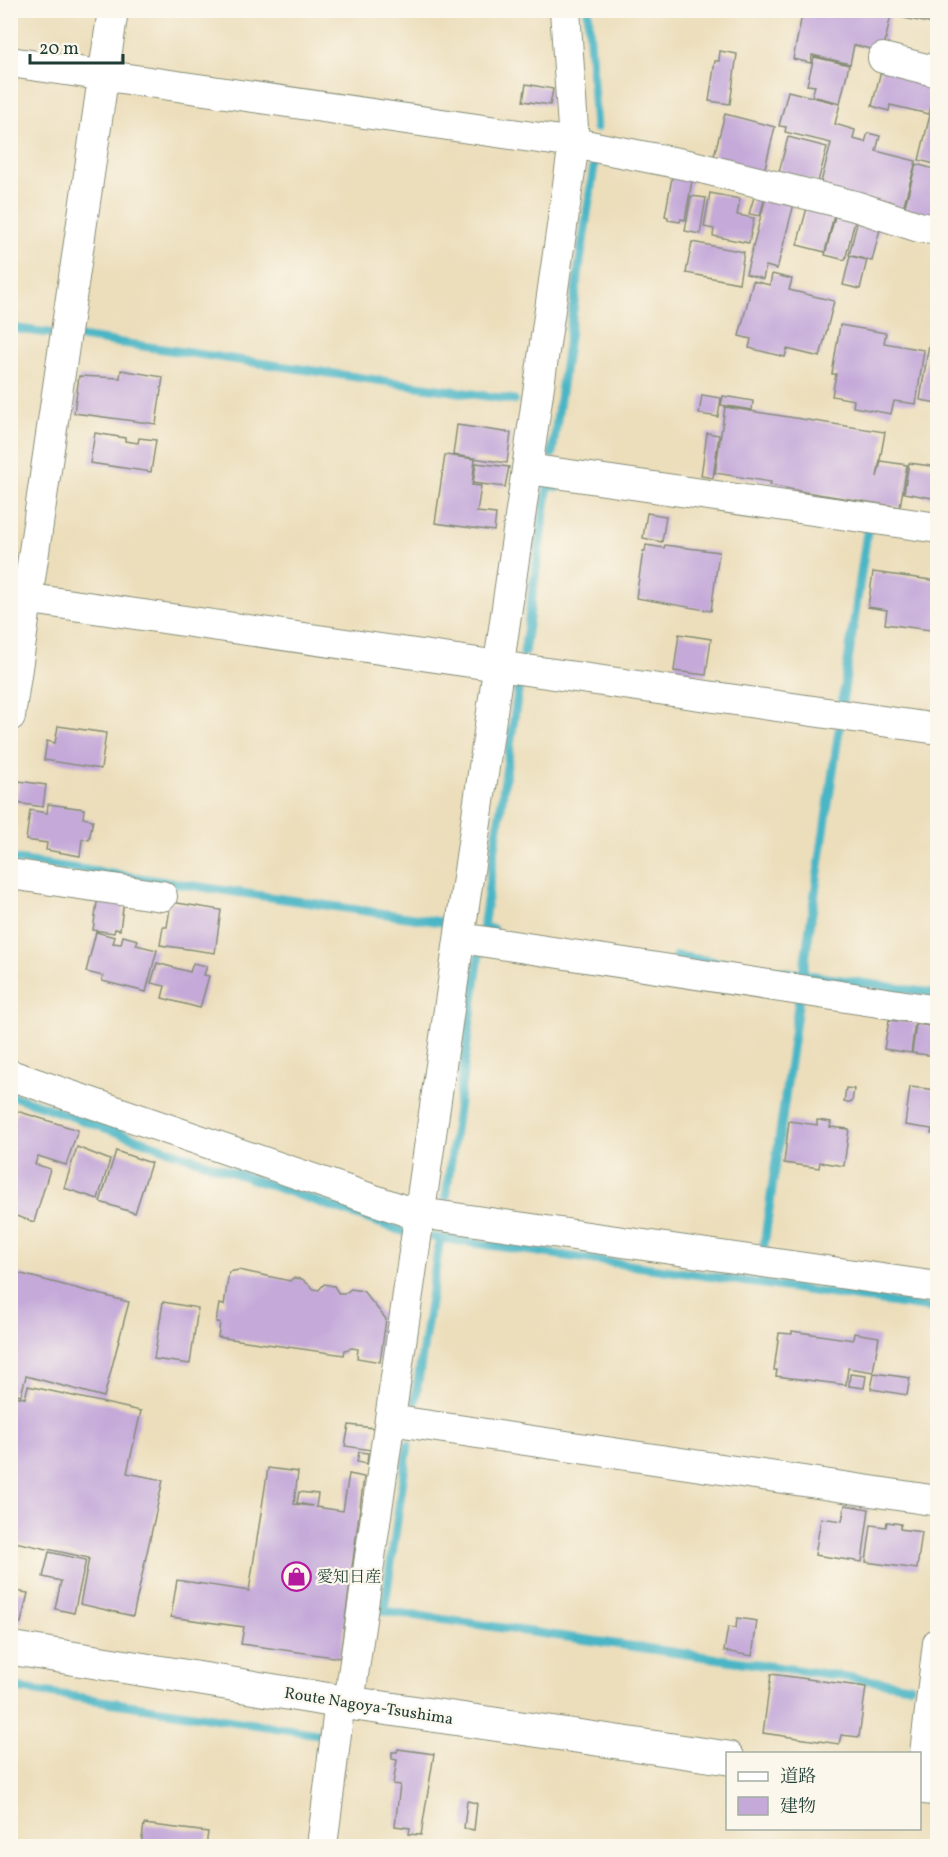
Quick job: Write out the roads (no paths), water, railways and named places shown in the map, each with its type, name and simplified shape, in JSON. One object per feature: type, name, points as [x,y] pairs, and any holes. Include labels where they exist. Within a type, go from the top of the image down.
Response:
[{"type":"main road","name":"Route Nagoya-Tsushima","points":[[10,1648],[344,1702],[726,1758]]},
{"type":"street","points":[[10,716],[19,597],[113,10]]},
{"type":"street","points":[[322,1846],[390,1420],[574,143],[565,10]]},
{"type":"street","points":[[883,58],[938,72]]},
{"type":"street","points":[[10,62],[574,143],[693,166],[855,206],[919,227],[938,230]]},
{"type":"street","points":[[528,469],[938,528]]},
{"type":"street","points":[[19,597],[938,729]]},
{"type":"street","points":[[10,874],[162,896]]},
{"type":"street","points":[[460,938],[938,1011]]},
{"type":"street","points":[[10,1075],[406,1211],[938,1287]]},
{"type":"street","points":[[390,1420],[938,1500]]},
{"type":"street","points":[[926,1788],[938,1643]]},
{"type":"waterway","points":[[588,10],[596,128]]},
{"type":"waterway","points":[[552,454],[594,166]]},
{"type":"waterway","points":[[10,328],[49,333]]},
{"type":"waterway","points":[[80,337],[514,400]]},
{"type":"waterway","points":[[524,653],[548,485],[558,487]]},
{"type":"waterway","points":[[842,703],[867,532]]},
{"type":"waterway","points":[[493,929],[483,928],[519,685]]},
{"type":"waterway","points":[[803,974],[839,730]]},
{"type":"waterway","points":[[10,859],[441,922]]},
{"type":"waterway","points":[[446,1197],[479,955]]},
{"type":"waterway","points":[[676,956],[938,994]]},
{"type":"waterway","points":[[763,1252],[799,999]]},
{"type":"waterway","points":[[10,1095],[405,1232]]},
{"type":"waterway","points":[[433,1237],[938,1309]]},
{"type":"waterway","points":[[415,1401],[440,1238]]},
{"type":"waterway","points":[[408,1445],[384,1611],[910,1686]]},
{"type":"waterway","points":[[10,1687],[318,1734]]},
{"type":"place","name":"愛知日産","points":[[296,1576]]}]
